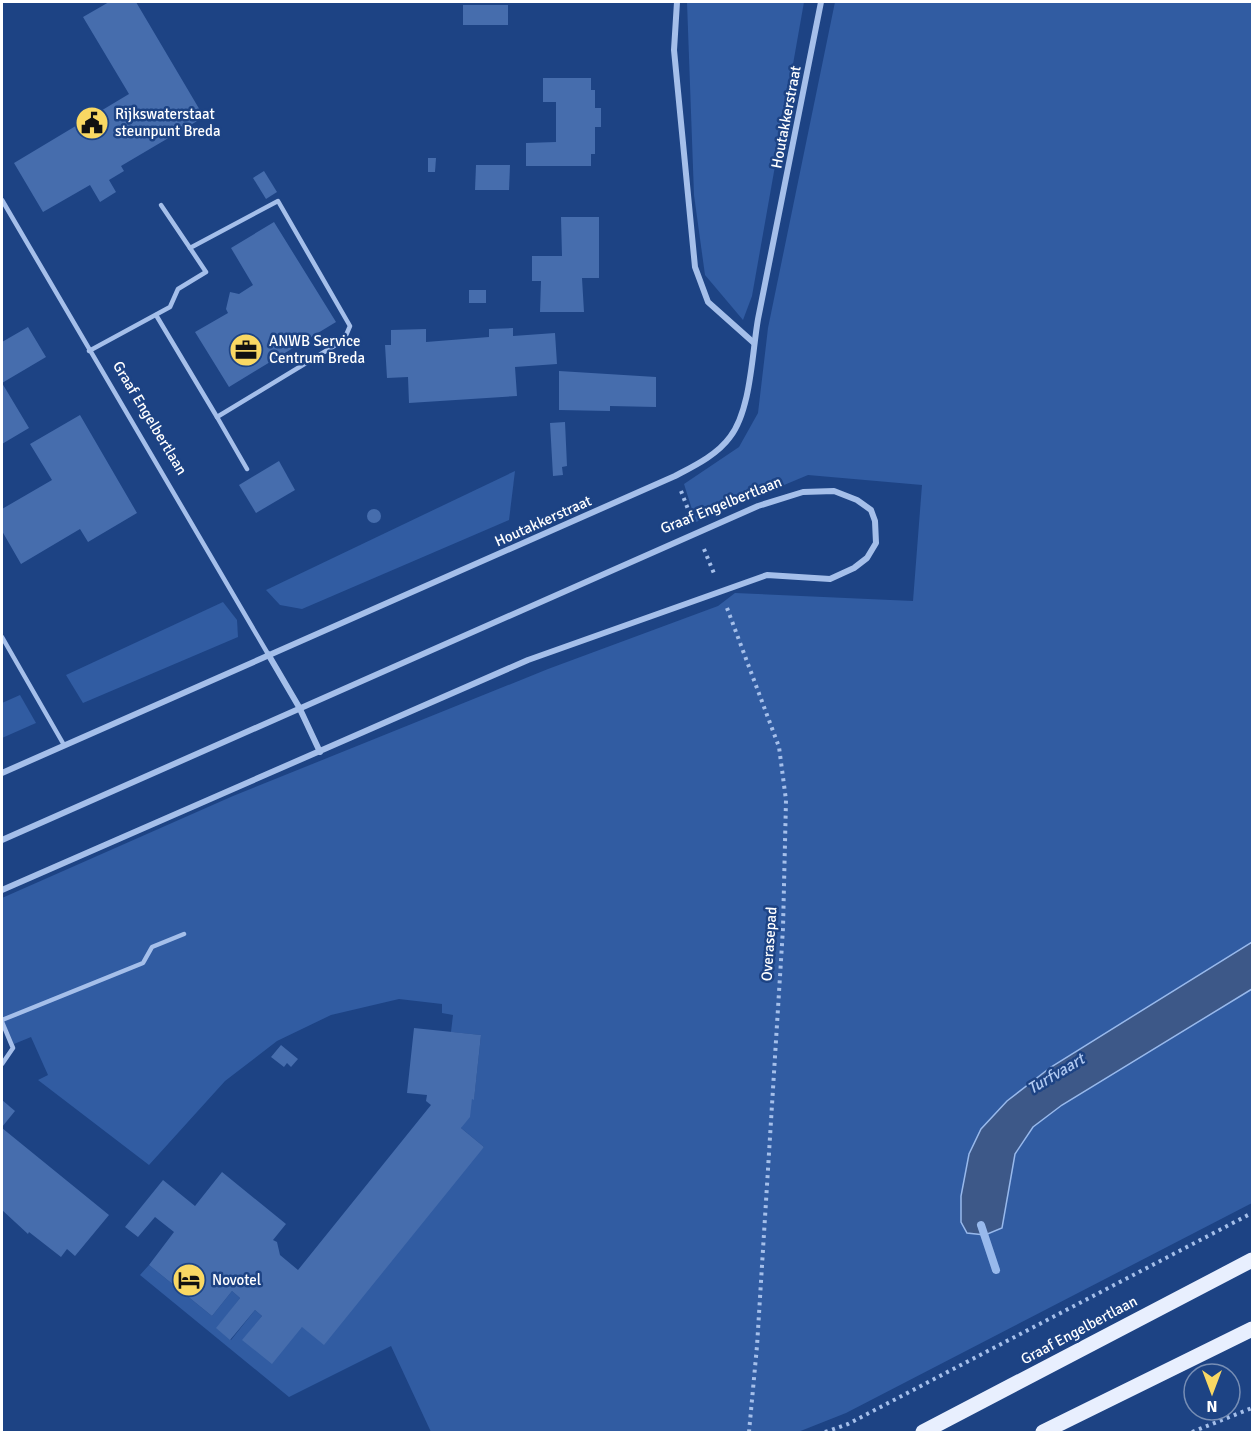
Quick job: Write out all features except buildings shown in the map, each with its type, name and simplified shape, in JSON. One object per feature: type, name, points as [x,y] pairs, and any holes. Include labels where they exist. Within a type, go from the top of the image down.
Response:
[{"type":"main road","name":"Graaf Engelbertlaan","points":[[923,1432],[1252,1260]]},
{"type":"main road","points":[[1043,1432],[1252,1329]]},
{"type":"street","points":[[677,2],[674,50],[695,267],[708,302],[754,343]]},
{"type":"street","name":"Houtakkerstraat","points":[[268,654],[675,476],[700,463],[731,437],[743,413],[754,343],[821,2]]},
{"type":"street","name":"Graaf Engelbertlaan","points":[[2,840],[758,506],[803,492],[834,491],[856,500],[871,510],[875,521],[876,543],[867,558],[830,579],[767,575],[528,660],[2,890]]},
{"type":"street","points":[[2,773],[268,654]]},
{"type":"street","name":"Graaf Engelbertlaan","points":[[268,654],[299,707],[320,752]]},
{"type":"lane","name":"Graaf Engelbertlaan","points":[[2,200],[268,654]]},
{"type":"lane","points":[[190,248],[278,201],[350,326],[344,340],[217,417]]},
{"type":"lane","points":[[89,351],[170,307],[178,289],[206,272],[161,205]]},
{"type":"lane","points":[[156,315],[248,469]]},
{"type":"lane","points":[[2,637],[64,745]]},
{"type":"lane","points":[[2,1064],[13,1048],[2,1021],[143,963],[152,947],[184,934]]},
{"type":"path","name":"Overasepad","points":[[675,476],[779,747],[786,800],[783,928],[757,1346],[749,1432]]},
{"type":"path","points":[[825,1432],[849,1424],[1252,1213]]},
{"type":"path","points":[[1192,1432],[1252,1408]]},
{"type":"shaded area","points":[[687,2],[804,2],[752,296],[743,320],[705,275],[694,195]]},
{"type":"shaded area","points":[[835,2],[1252,2],[1252,942],[1051,1067],[1007,1101],[961,1222],[968,1233],[985,1235],[1006,1208],[1008,1183],[1015,1154],[1033,1127],[1061,1105],[1252,989],[1252,1203],[846,1413],[798,1432],[431,1432],[391,1346],[289,1397],[140,1275],[149,1265],[212,1316],[232,1291],[240,1298],[217,1328],[231,1340],[255,1310],[262,1316],[243,1340],[302,1327],[484,1147],[461,1128],[472,1099],[474,1099],[481,1035],[451,1032],[453,1015],[442,1013],[442,1004],[399,999],[331,1015],[277,1041],[225,1081],[149,1165],[38,1080],[48,1075],[31,1037],[14,1044],[2,1017],[2,898],[233,796],[548,669],[718,606],[735,593],[913,601],[922,485],[808,475],[696,522],[684,484],[739,447],[758,413],[768,328]]},
{"type":"shaded area","points":[[515,471],[509,520],[302,609],[280,605],[266,590]]},
{"type":"shaded area","points":[[223,602],[237,620],[238,637],[83,703],[66,675]]},
{"type":"shaded area","points":[[20,695],[36,723],[2,738],[2,703]]},
{"type":"water","points":[[1252,942],[1252,989],[1062,1105],[1033,1127],[1015,1154],[1002,1228],[985,1235],[967,1233],[961,1222],[961,1196],[969,1154],[981,1129],[1007,1101],[1051,1067]]},
{"type":"waterway","name":"Turfvaart","points":[[981,1225],[996,1270]]},
{"type":"place","name":"Rijkswaterstaat steunpunt Breda","points":[[92,123]]},
{"type":"place","name":"ANWB Service Centrum Breda","points":[[246,350]]},
{"type":"place","name":"Novotel","points":[[189,1280]]}]
